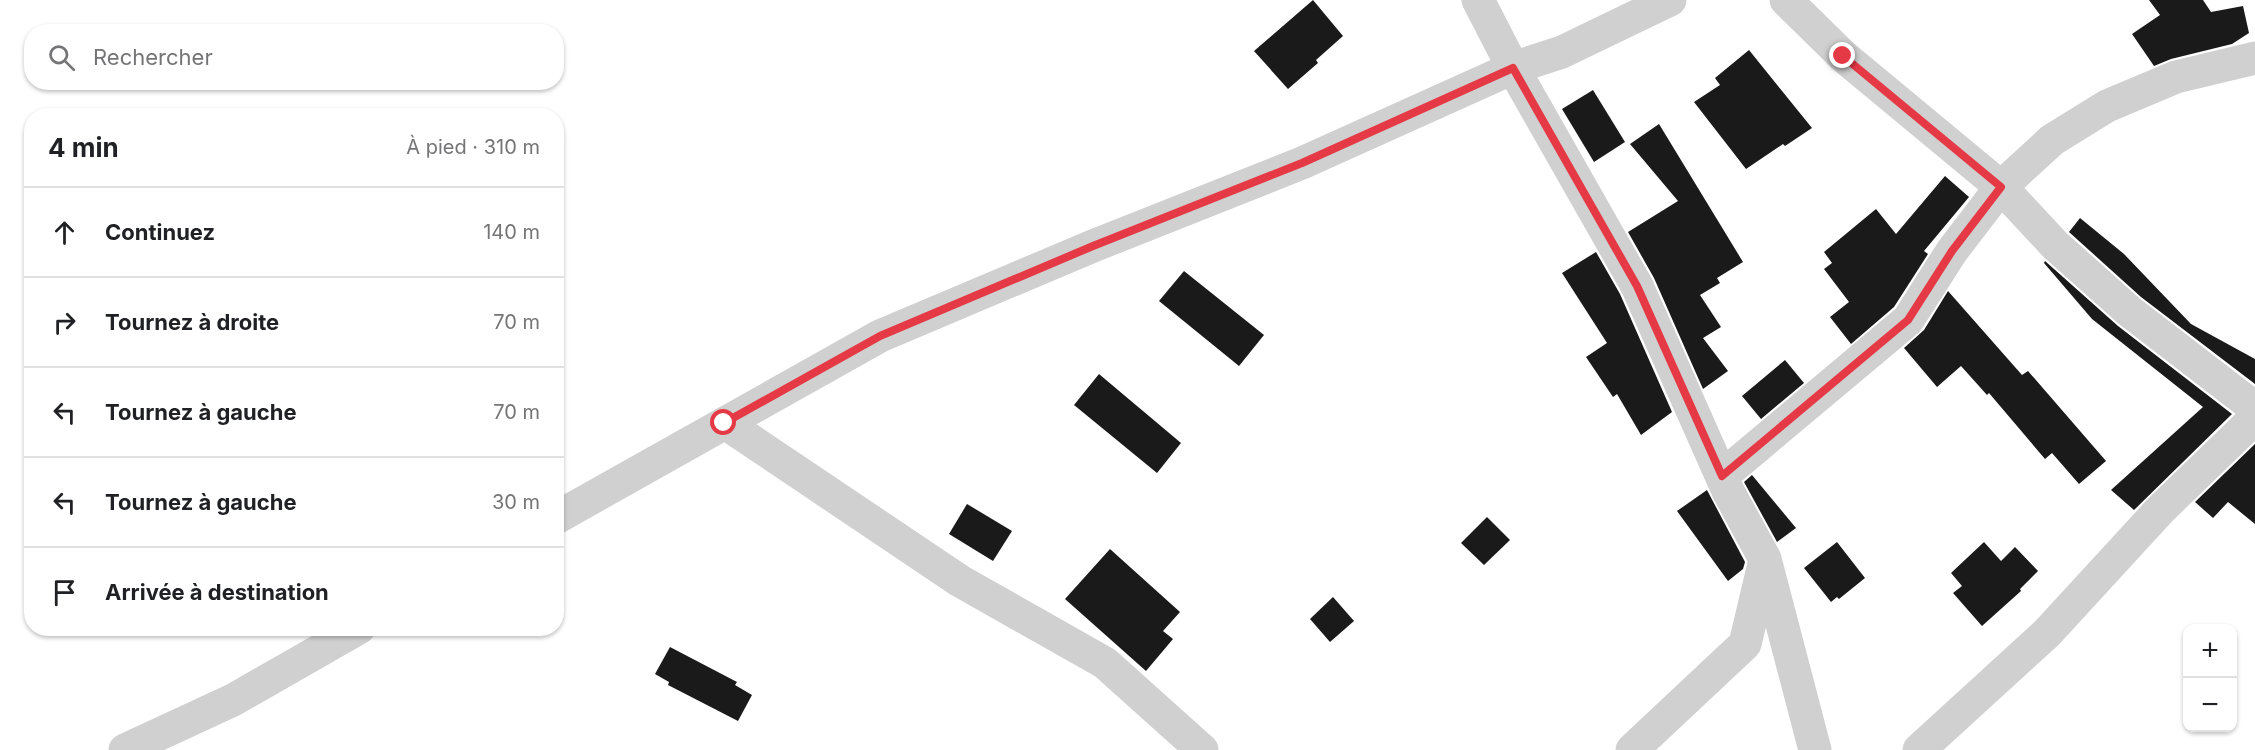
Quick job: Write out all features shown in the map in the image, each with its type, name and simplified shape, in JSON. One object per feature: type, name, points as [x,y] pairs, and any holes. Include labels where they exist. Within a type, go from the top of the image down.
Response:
[{"type":"street","points":[[1478,0],[1513,68],[1637,286],[1722,476],[1765,559],[1815,750]]},
{"type":"street","points":[[564,513],[880,336],[1093,246],[1302,163],[1513,68],[1562,52],[1670,0]]},
{"type":"street","points":[[1786,0],[1843,56],[2001,187],[2055,245],[2129,311],[2255,408]]},
{"type":"street","points":[[1722,476],[1908,320],[1952,251],[2001,187],[2052,140],[2107,106],[2176,77],[2255,58]]},
{"type":"street","points":[[1919,750],[2047,633],[2160,510],[2255,418]]},
{"type":"street","points":[[724,423],[960,581],[1105,663],[1202,750]]},
{"type":"street","points":[[1632,750],[1745,644],[1765,559]]},
{"type":"street","points":[[125,750],[232,700],[345,636]]},
{"type":"building","points":[[1313,0],[1343,36],[1316,60],[1318,63],[1288,89],[1254,51]]},
{"type":"building","points":[[2149,0],[2203,0],[2211,12],[2243,6],[2249,33],[2232,44],[2171,59],[2154,66],[2132,34],[2160,15]]},
{"type":"building","points":[[1749,50],[1812,128],[1746,169],[1694,102],[1720,85],[1715,78]]},
{"type":"building","points":[[1593,90],[1625,142],[1594,162],[1562,109]]},
{"type":"building","points":[[1659,124],[1743,262],[1717,278],[1720,283],[1700,295],[1721,327],[1703,338],[1728,371],[1703,389],[1654,278],[1628,232],[1678,201],[1630,144]]},
{"type":"building","points":[[1945,176],[1969,197],[1924,251],[1928,254],[1894,307],[1851,344],[1830,317],[1849,302],[1824,269],[1832,263],[1824,252],[1876,209],[1896,234]]},
{"type":"building","points":[[2080,218],[2124,254],[2191,324],[2255,359],[2255,384],[2141,297],[2069,232]]},
{"type":"building","points":[[1596,252],[1620,294],[1672,412],[1641,435],[1617,394],[1613,397],[1586,357],[1607,343],[1562,273]]},
{"type":"building","points":[[2045,261],[2118,326],[2232,414],[2134,510],[2111,490],[2203,407],[2092,319],[2044,263]]},
{"type":"building","points":[[1184,271],[1264,335],[1239,366],[1159,301]]},
{"type":"building","points":[[1948,291],[2022,375],[2028,371],[2106,461],[2079,484],[2052,453],[2045,459],[1989,393],[1987,395],[1961,366],[1937,387],[1904,348],[1924,330]]},
{"type":"building","points":[[1785,360],[1804,383],[1761,419],[1742,396]]},
{"type":"building","points":[[1099,374],[1181,443],[1157,473],[1074,405]]},
{"type":"building","points":[[2255,444],[2255,524],[2228,502],[2213,518],[2195,502]]},
{"type":"building","points":[[1752,475],[1796,528],[1777,542],[1744,482]]},
{"type":"building","points":[[1707,490],[1745,562],[1743,569],[1728,581],[1677,511]]},
{"type":"building","points":[[967,504],[1012,531],[993,561],[949,534]]},
{"type":"building","points":[[1487,517],[1510,540],[1484,565],[1461,543]]},
{"type":"building","points":[[1837,542],[1865,578],[1839,599],[1837,597],[1831,602],[1804,568]]},
{"type":"building","points":[[1984,542],[2001,561],[2015,547],[2038,571],[2020,589],[2021,591],[1982,626],[1953,593],[1962,586],[1951,573]]},
{"type":"building","points":[[1110,549],[1180,612],[1163,631],[1173,639],[1146,671],[1065,599]]},
{"type":"building","points":[[1333,597],[1354,621],[1330,642],[1310,619]]},
{"type":"building","points":[[670,647],[737,682],[735,685],[752,695],[738,721],[668,685],[669,682],[655,674]]},
{"type":"route","points":[[724,423],[880,336],[1093,246],[1302,163],[1513,68],[1637,286],[1722,476],[1908,320],[1952,251],[2001,187],[1843,56]]}]
